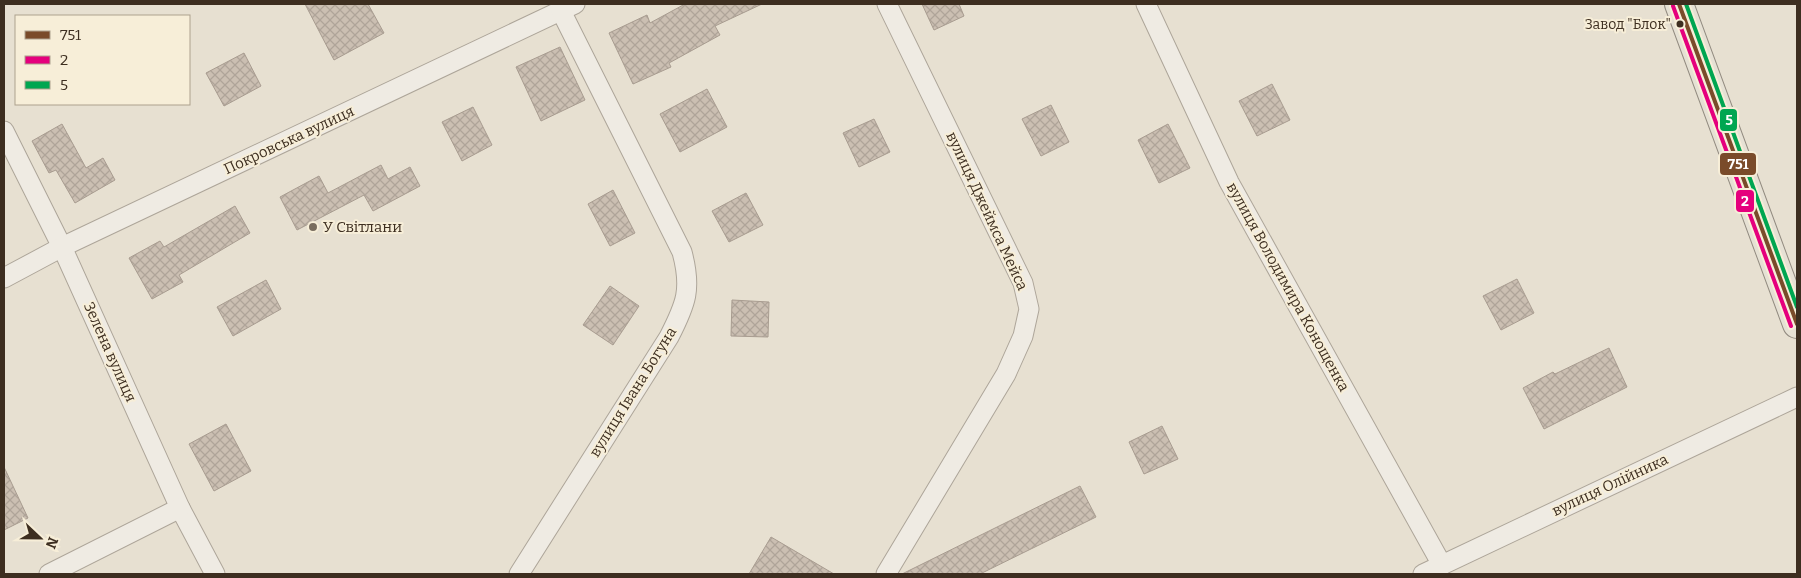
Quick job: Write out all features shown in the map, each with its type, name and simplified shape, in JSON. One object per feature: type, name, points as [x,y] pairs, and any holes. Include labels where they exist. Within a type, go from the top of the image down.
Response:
[{"type":"main road","points":[[1679,4],[1797,324]]},
{"type":"street","name":"вулиця Джеймса Мейса","points":[[886,574],[1006,374],[1023,336],[1029,309],[1023,283],[887,4]]},
{"type":"street","name":"вулиця Володимира Конощенка","points":[[1146,4],[1229,182],[1442,565]]},
{"type":"street","name":"Покровська вулиця","points":[[4,278],[62,247],[568,7]]},
{"type":"street","name":"вулиця Івана Богуна","points":[[519,574],[669,337],[680,315],[687,293],[688,272],[682,252],[568,7]]},
{"type":"street","name":"Зелена вулиця","points":[[4,131],[62,247],[180,508],[215,574]]},
{"type":"street","name":"вулиця Олійника","points":[[1423,574],[1797,397]]},
{"type":"street","points":[[49,574],[180,508]]},
{"type":"building","points":[[305,4],[368,4],[384,33],[334,60]]},
{"type":"building","points":[[685,4],[762,4],[715,26],[720,35],[669,63],[671,67],[633,84],[609,33],[647,15],[650,23]]},
{"type":"building","points":[[922,4],[959,4],[964,16],[934,30]]},
{"type":"building","points":[[560,47],[585,100],[541,121],[516,67]]},
{"type":"building","points":[[244,53],[261,86],[224,106],[206,73]]},
{"type":"building","points":[[1272,84],[1290,120],[1257,136],[1239,101]]},
{"type":"building","points":[[707,89],[727,127],[680,152],[660,114]]},
{"type":"building","points":[[1051,105],[1069,142],[1041,156],[1022,119]]},
{"type":"building","points":[[473,107],[492,145],[462,161],[442,122]]},
{"type":"building","points":[[874,119],[890,152],[859,167],[843,133]]},
{"type":"building","points":[[62,124],[86,168],[103,158],[115,180],[75,203],[56,170],[49,173],[32,141]]},
{"type":"building","points":[[1168,124],[1190,168],[1159,183],[1138,140]]},
{"type":"building","points":[[381,165],[388,179],[410,167],[420,186],[373,211],[364,195],[297,230],[280,197],[319,176],[328,193]]},
{"type":"building","points":[[613,190],[635,233],[610,246],[588,204]]},
{"type":"building","points":[[746,193],[763,225],[729,242],[712,211]]},
{"type":"building","points":[[235,206],[250,233],[179,275],[183,282],[152,299],[129,258],[160,241],[164,247]]},
{"type":"building","points":[[1517,279],[1534,313],[1501,330],[1483,296]]},
{"type":"building","points":[[266,280],[281,309],[233,336],[217,307]]},
{"type":"building","points":[[610,286],[639,306],[613,345],[583,325]]},
{"type":"building","points":[[732,300],[769,302],[768,337],[731,336]]},
{"type":"building","points":[[1609,348],[1627,387],[1544,429],[1523,388],[1553,372],[1555,374]]},
{"type":"building","points":[[226,424],[251,471],[214,491],[189,444]]},
{"type":"building","points":[[1162,426],[1178,459],[1144,474],[1129,442]]},
{"type":"building","points":[[4,467],[28,518],[4,530]]},
{"type":"building","points":[[1080,486],[1096,517],[980,574],[902,574]]},
{"type":"building","points":[[771,537],[834,574],[749,574]]},
{"type":"transit line","name":"751","points":[[1679,4],[1797,324]]},
{"type":"transit line","name":"5","points":[[1686,4],[1797,307]]},
{"type":"transit line","name":"2","points":[[1673,6],[1791,326]]},
{"type":"place","name":"Завод \"Блок\"","points":[[1680,24]]},
{"type":"place","name":"У Світлани","points":[[313,227]]}]
